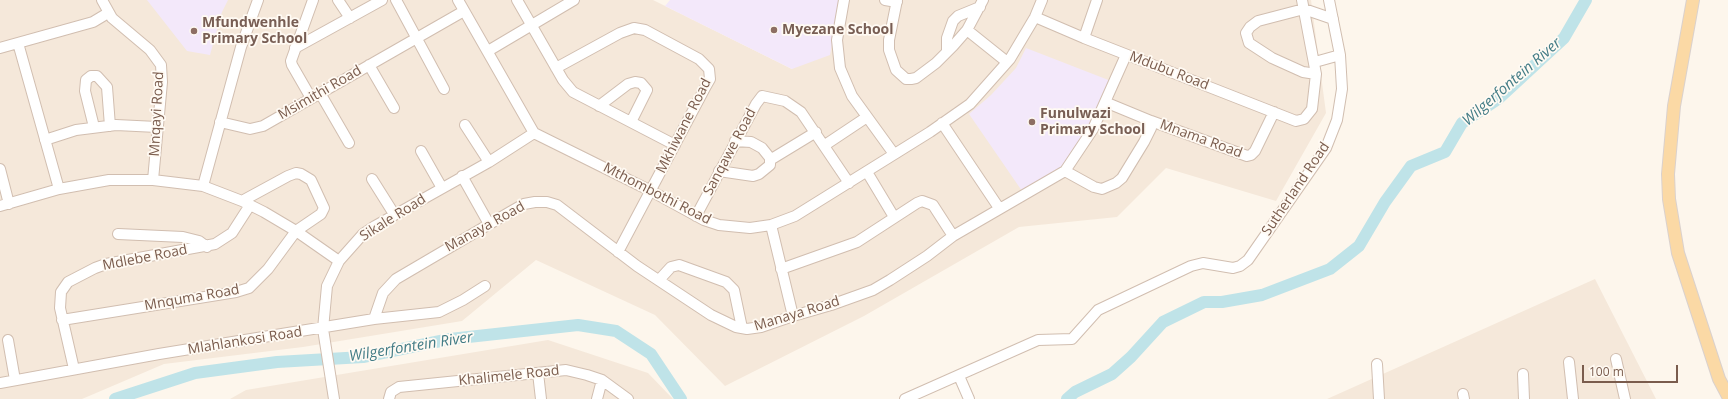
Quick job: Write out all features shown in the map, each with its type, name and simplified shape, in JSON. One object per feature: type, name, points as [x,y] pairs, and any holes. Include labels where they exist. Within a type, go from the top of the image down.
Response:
[{"type":"main road","points":[[1693,0],[1674,106],[1670,148],[1669,199],[1678,253],[1719,379],[1728,395]]},
{"type":"street","name":"Mnqayi Road","points":[[102,0],[108,14],[150,50],[161,65],[162,82],[157,127],[154,180]]},
{"type":"street","points":[[203,186],[241,47],[258,0]]},
{"type":"street","points":[[311,98],[292,65],[295,48],[313,0]]},
{"type":"street","points":[[338,0],[350,18]]},
{"type":"street","points":[[295,48],[382,0]]},
{"type":"street","points":[[396,0],[444,89]]},
{"type":"street","points":[[458,0],[534,133]]},
{"type":"street","points":[[517,0],[563,80],[573,92],[675,145]]},
{"type":"street","points":[[488,51],[574,0]]},
{"type":"street","points":[[844,0],[837,40],[840,68],[852,96],[894,154]]},
{"type":"street","points":[[886,0],[897,1],[889,40],[891,59],[901,76],[906,79],[916,78],[936,63],[967,30],[981,4]]},
{"type":"street","name":"Mthombothi Road","points":[[534,133],[652,191],[696,216],[719,225],[750,228],[771,225],[795,216],[867,172],[970,104],[1007,62],[1035,17],[1042,0]]},
{"type":"street","points":[[1084,38],[1097,0]]},
{"type":"street","name":"Sutherland Road","points":[[959,376],[1038,340],[1072,339],[1098,310],[1191,266],[1203,263],[1233,268],[1240,266],[1251,257],[1326,148],[1337,120],[1342,89],[1340,55],[1329,0]]},
{"type":"street","points":[[947,52],[947,38],[952,21],[958,16],[981,4]]},
{"type":"street","points":[[1303,5],[1315,62],[1316,74],[1303,72],[1289,67],[1249,43],[1246,38],[1246,33],[1250,26],[1258,21],[1303,5],[1333,19]]},
{"type":"street","name":"Msimithi Road","points":[[220,122],[256,129],[464,11]]},
{"type":"street","points":[[0,48],[92,22],[108,14]]},
{"type":"street","name":"Mdubu Road","points":[[1035,17],[1126,55],[1274,112],[1296,122],[1304,119],[1310,113],[1314,102],[1316,74]]},
{"type":"street","name":"Mkhiwane Road","points":[[556,68],[625,31],[634,28],[645,30],[699,59],[709,69],[710,79],[652,191],[618,252]]},
{"type":"street","points":[[967,30],[1007,62]]},
{"type":"street","points":[[18,43],[58,189]]},
{"type":"street","name":"Manaya Road","points":[[374,319],[383,293],[396,279],[524,204],[547,202],[557,205],[569,213],[618,252],[725,323],[742,328],[761,327],[831,305],[873,290],[927,256],[953,236],[1065,171],[1093,129],[1126,55]]},
{"type":"street","points":[[1315,62],[1340,55]]},
{"type":"street","points":[[369,65],[394,108]]},
{"type":"street","points":[[94,127],[85,91],[86,80],[91,76],[97,76],[107,87],[110,126]]},
{"type":"street","points":[[599,106],[628,84],[635,82],[641,83],[647,90],[631,122]]},
{"type":"street","points":[[320,93],[349,143]]},
{"type":"street","name":"Sanqawe Road","points":[[696,216],[735,141],[762,96],[785,101],[795,107],[807,119],[849,183]]},
{"type":"street","name":"Mnama Road","points":[[1105,102],[1151,121],[1247,156],[1251,156],[1255,151],[1274,112]]},
{"type":"street","points":[[824,145],[868,117]]},
{"type":"street","points":[[1065,171],[1094,187],[1102,188],[1116,183],[1122,178],[1144,142],[1151,128],[1151,121]]},
{"type":"street","points":[[942,123],[999,208]]},
{"type":"street","points":[[45,140],[76,130],[94,127],[130,124],[157,127]]},
{"type":"street","points":[[465,125],[489,162]]},
{"type":"street","points":[[770,160],[816,132]]},
{"type":"street","name":"Sikale Road","points":[[334,399],[323,329],[327,286],[339,261],[364,234],[394,214],[489,162],[534,133]]},
{"type":"street","points":[[719,171],[753,176],[770,165],[770,160],[767,153],[756,144],[735,141]]},
{"type":"street","points":[[421,152],[442,188]]},
{"type":"street","points":[[0,169],[5,205],[58,189],[109,180],[154,180],[203,186],[246,203],[296,231],[339,261]]},
{"type":"street","points":[[867,172],[894,217]]},
{"type":"street","name":"Mnquma Road","points":[[62,320],[236,292],[249,288],[268,269],[296,231],[321,214],[324,208],[311,180],[301,174],[288,176],[246,203]]},
{"type":"street","points":[[462,176],[489,224]]},
{"type":"street","points":[[372,179],[394,214]]},
{"type":"street","points":[[781,269],[857,242],[917,202],[927,201],[933,205],[953,236]]},
{"type":"street","name":"Mdlebe Road","points":[[74,369],[60,308],[61,292],[64,287],[74,278],[106,264],[207,247],[221,241],[232,233],[246,203]]},
{"type":"street","points":[[771,225],[792,316]]},
{"type":"street","points":[[118,234],[182,237],[199,241],[207,247]]},
{"type":"street","points":[[659,280],[671,267],[679,265],[726,282],[734,290],[742,328]]},
{"type":"street","name":"Mlahlankosi Road","points":[[0,383],[74,369],[323,329],[374,319],[438,312],[485,286]]},
{"type":"street","points":[[8,340],[15,380]]},
{"type":"street","points":[[1616,359],[1625,399]]},
{"type":"street","points":[[1569,362],[1573,399]]},
{"type":"street","points":[[1377,364],[1379,399]]},
{"type":"street","name":"Khalimele Road","points":[[389,399],[391,392],[399,387],[572,371],[602,380],[628,399]]},
{"type":"street","points":[[538,373],[541,399]]},
{"type":"street","points":[[1522,374],[1524,399]]},
{"type":"street","points":[[911,398],[959,376],[969,399]]},
{"type":"street","points":[[596,399],[602,380]]},
{"type":"shaded area","points":[[0,0],[653,0],[792,69],[840,0],[1311,0],[1326,113],[1276,201],[1166,168],[1117,217],[1019,227],[864,316],[725,386],[655,315],[536,260],[462,321],[303,347],[164,364],[82,399],[0,399]]},
{"type":"shaded area","name":"Mfundwenhle Primary School","points":[[147,0],[228,0],[222,12],[210,55],[187,51]]},
{"type":"shaded area","name":"Myezane School","points":[[670,0],[840,0],[830,55],[792,69],[665,6]]},
{"type":"shaded area","name":"Funulwazi Primary School","points":[[1026,48],[1111,81],[1067,164],[1022,191],[969,114],[991,95],[1016,68]]},
{"type":"shaded area","points":[[1595,279],[1656,399],[1327,399]]},
{"type":"shaded area","points":[[548,340],[648,373],[673,399],[230,399],[246,390]]},
{"type":"waterway","name":"Wilgerfontein River","points":[[1067,399],[1075,392],[1112,374],[1131,357],[1163,322],[1204,302],[1222,302],[1262,295],[1330,269],[1359,246],[1385,202],[1411,166],[1445,152],[1462,123],[1498,99],[1564,38],[1586,0]]},
{"type":"waterway","name":"Wilgerfontein River","points":[[115,399],[195,373],[277,362],[363,357],[450,339],[578,325],[616,331],[651,354],[681,399]]},
{"type":"place","name":"Myezane School","points":[[774,30]]},
{"type":"place","name":"Mfundwenhle Primary School","points":[[194,31]]},
{"type":"place","name":"Funulwazi Primary School","points":[[1032,122]]}]
